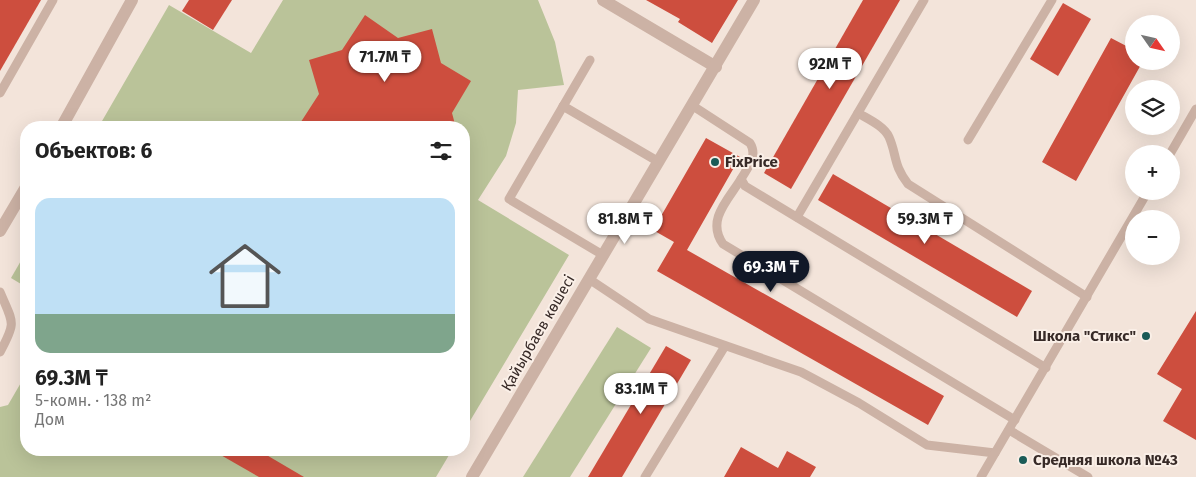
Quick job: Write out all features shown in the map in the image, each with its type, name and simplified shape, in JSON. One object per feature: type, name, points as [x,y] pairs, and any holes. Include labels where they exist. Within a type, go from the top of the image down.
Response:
[{"type":"street","points":[[65,121],[132,0]]},
{"type":"street","points":[[603,0],[716,67]]},
{"type":"street","name":"Қайырбаев көшесі","points":[[472,477],[754,0]]},
{"type":"street","points":[[0,232],[20,197]]},
{"type":"lane","points":[[0,93],[53,0]]},
{"type":"lane","points":[[797,217],[924,0]]},
{"type":"lane","points":[[968,140],[1052,0]]},
{"type":"lane","points":[[590,60],[509,199],[603,255]]},
{"type":"lane","points":[[563,106],[659,162]]},
{"type":"lane","points":[[693,106],[750,143],[754,150],[753,158],[718,216],[716,225],[717,235],[723,244],[1015,420]]},
{"type":"lane","points":[[1175,145],[1196,109]]},
{"type":"lane","points":[[858,113],[880,127],[888,136],[895,163],[908,184],[1087,298]]},
{"type":"lane","points":[[741,179],[745,186],[1046,368]]},
{"type":"lane","points":[[981,477],[1143,200]]},
{"type":"lane","points":[[589,279],[649,318],[800,372],[859,403],[926,445],[995,453]]},
{"type":"lane","points":[[0,292],[13,320],[11,332],[0,352]]},
{"type":"lane","points":[[646,477],[726,346]]},
{"type":"lane","points":[[1009,430],[1088,477]]},
{"type":"green space","points":[[283,0],[538,0],[555,42],[564,85],[518,90],[516,123],[506,156],[478,200],[569,255],[470,421],[470,121],[102,121],[169,5],[251,53]]},
{"type":"green space","points":[[20,262],[20,283],[11,278]]},
{"type":"green space","points":[[617,327],[651,348],[570,477],[523,477]]},
{"type":"green space","points":[[20,384],[20,456],[448,456],[436,477],[0,477],[0,407],[8,405]]},
{"type":"building","points":[[0,0],[41,0],[0,71]]},
{"type":"building","points":[[189,0],[232,0],[213,30],[182,11]]},
{"type":"building","points":[[646,0],[738,0],[712,43],[678,22],[680,19]]},
{"type":"building","points":[[863,0],[900,0],[791,189],[764,173]]},
{"type":"building","points":[[1063,3],[1091,19],[1058,76],[1030,59]]},
{"type":"building","points":[[365,15],[398,38],[432,29],[441,63],[471,81],[452,113],[454,121],[302,121],[319,94],[309,60],[342,50]]},
{"type":"building","points":[[1111,38],[1125,45],[1125,70],[1138,70],[1132,80],[1125,80],[1125,93],[1076,181],[1042,162]]},
{"type":"building","points":[[706,138],[740,157],[687,250],[944,396],[928,425],[657,271],[674,242],[653,230]]},
{"type":"building","points":[[833,174],[1032,291],[1017,317],[818,200]]},
{"type":"building","points":[[1196,311],[1196,440],[1163,421],[1182,389],[1157,374]]},
{"type":"building","points":[[666,346],[691,360],[622,477],[588,477]]},
{"type":"building","points":[[741,447],[778,468],[787,451],[816,467],[810,477],[724,477]]},
{"type":"building","points":[[222,456],[268,456],[304,477],[259,477]]},
{"type":"place","name":"FixPrice","points":[[715,162]]},
{"type":"place","name":"Школа \"Стикс\"","points":[[1146,336]]},
{"type":"place","name":"Средняя школа №43","points":[[1023,460]]}]
